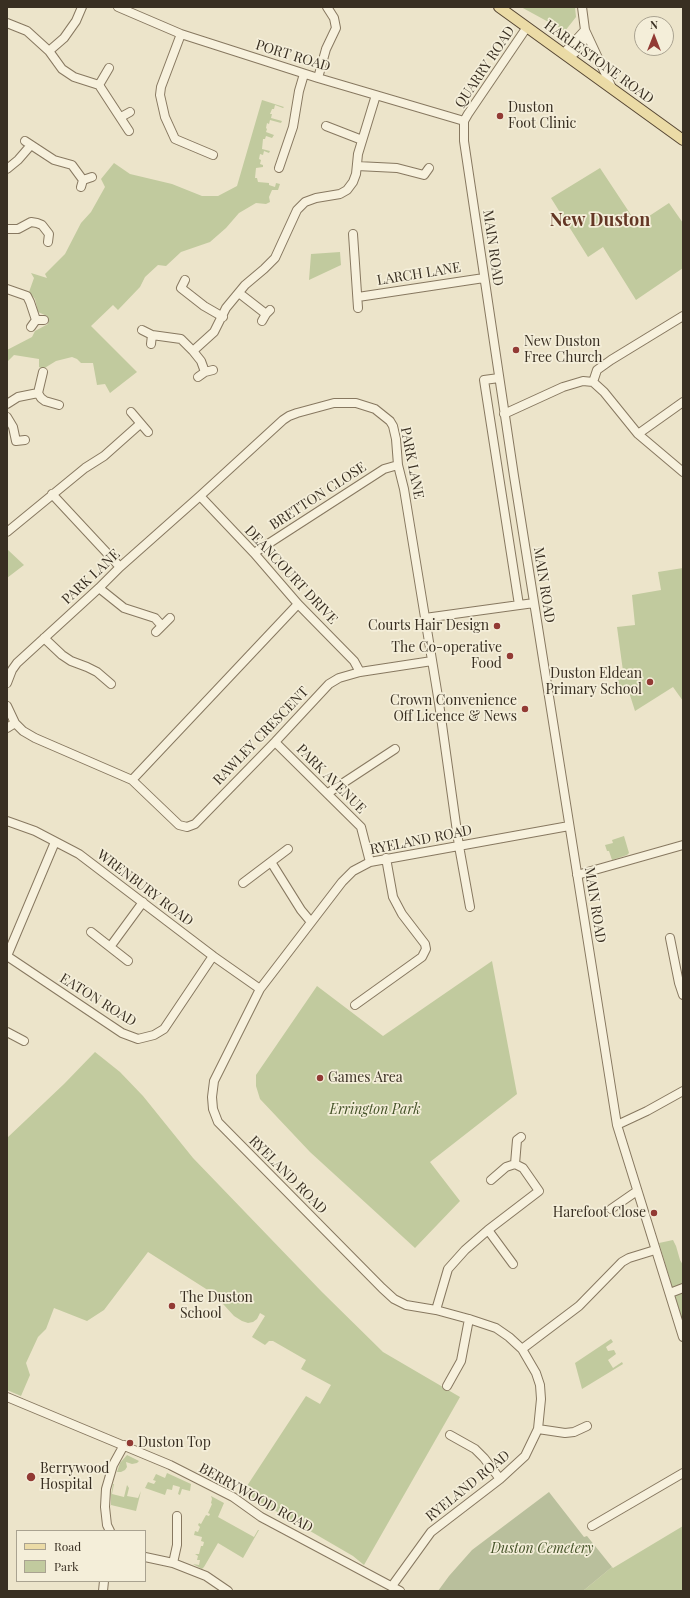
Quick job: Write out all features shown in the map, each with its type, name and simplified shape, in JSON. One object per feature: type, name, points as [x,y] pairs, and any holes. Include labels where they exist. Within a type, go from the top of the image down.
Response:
[{"type":"main road","name":"HARLESTONE ROAD","points":[[499,7],[683,140]]},
{"type":"street","points":[[49,52],[64,38],[76,21],[82,7]]},
{"type":"street","name":"PORT ROAD","points":[[118,7],[181,34],[304,74],[464,121]]},
{"type":"street","points":[[318,78],[326,49],[336,28],[334,18],[327,7]]},
{"type":"street","points":[[567,55],[574,54],[584,40],[585,30],[582,7]]},
{"type":"street","points":[[7,23],[26,31],[49,52],[62,69],[74,77],[99,86],[129,131]]},
{"type":"street","name":"QUARRY ROAD","points":[[464,121],[485,87],[527,27]]},
{"type":"street","points":[[585,30],[612,88]]},
{"type":"street","points":[[181,34],[161,87],[160,96],[165,117],[175,139],[213,155]]},
{"type":"street","points":[[99,86],[109,68]]},
{"type":"street","points":[[279,168],[293,127],[299,91],[304,74]]},
{"type":"street","points":[[193,350],[214,332],[223,317],[226,308],[239,293],[275,258],[297,210],[305,202],[316,198],[340,194],[347,190],[353,182],[356,174],[358,154],[376,95]]},
{"type":"street","points":[[121,117],[130,112]]},
{"type":"street","name":"MAIN ROAD","points":[[464,121],[464,141],[504,414],[617,1125],[683,1338]]},
{"type":"street","points":[[325,126],[362,140]]},
{"type":"street","points":[[7,169],[18,160],[28,143],[54,160],[72,165],[82,184],[92,177]]},
{"type":"street","points":[[357,166],[397,168],[425,175]]},
{"type":"street","points":[[7,229],[18,229],[31,222],[42,225],[52,236]]},
{"type":"street","name":"LARCH LANE","points":[[352,234],[358,308]]},
{"type":"street","name":"LARCH LANE","points":[[358,297],[484,278]]},
{"type":"street","points":[[186,280],[178,290],[223,317]]},
{"type":"street","points":[[7,289],[27,296],[37,322]]},
{"type":"street","points":[[239,293],[266,315]]},
{"type":"street","points":[[593,382],[597,370],[610,360],[683,316]]},
{"type":"street","points":[[142,330],[152,335],[181,339],[193,350],[201,361],[205,373]]},
{"type":"street","points":[[151,344],[152,335]]},
{"type":"street","points":[[43,372],[38,393],[41,398],[59,405]]},
{"type":"street","name":"MAIN ROAD","points":[[499,378],[484,380],[519,605]]},
{"type":"street","points":[[504,414],[563,387],[583,382],[593,382],[604,392],[638,434],[683,472]]},
{"type":"street","points":[[7,404],[18,397],[38,393]]},
{"type":"street","points":[[638,434],[683,402]]},
{"type":"street","name":"PARK LANE","points":[[7,683],[14,666],[120,567],[288,416],[334,403],[356,403],[366,405],[383,414],[390,420],[396,439],[398,465],[404,489],[432,662],[459,846],[470,907]]},
{"type":"street","points":[[131,412],[148,432]]},
{"type":"street","points":[[7,417],[13,427],[16,441],[25,440]]},
{"type":"street","points":[[7,532],[52,494],[104,456],[140,424]]},
{"type":"street","name":"BRETTON CLOSE","points":[[254,553],[384,469],[398,465]]},
{"type":"street","points":[[499,470],[513,468]]},
{"type":"street","points":[[52,494],[120,567]]},
{"type":"street","name":"DEANCOURT DRIVE","points":[[200,496],[254,553],[298,604],[354,660],[360,672]]},
{"type":"street","points":[[99,588],[124,608],[155,618],[162,626]]},
{"type":"street","points":[[425,618],[534,603]]},
{"type":"street","points":[[132,780],[298,604]]},
{"type":"street","points":[[156,632],[170,618]]},
{"type":"street","points":[[44,638],[62,655],[71,661],[87,666],[111,684]]},
{"type":"street","name":"RAWLEY CRESCENT","points":[[15,722],[23,731],[35,738],[132,780],[179,825],[187,827],[195,824],[329,684],[339,678],[360,672],[432,662]]},
{"type":"street","points":[[7,706],[15,722],[7,728]]},
{"type":"street","name":"PARK AVENUE","points":[[275,742],[361,827],[370,862]]},
{"type":"street","points":[[328,793],[395,749]]},
{"type":"street","name":"WRENBURY ROAD","points":[[7,821],[35,831],[79,854],[213,956],[260,989]]},
{"type":"street","name":"RYELAND ROAD","points":[[392,1586],[431,1532],[500,1479],[525,1456],[538,1429],[541,1399],[540,1385],[530,1362],[522,1349],[496,1328],[436,1310],[406,1305],[394,1299],[382,1288],[218,1122],[213,1109],[212,1097],[214,1082],[260,989],[342,882],[353,871],[370,862],[386,858],[569,826]]},
{"type":"street","points":[[7,956],[56,842]]},
{"type":"street","points":[[577,875],[683,845]]},
{"type":"street","points":[[243,883],[288,849]]},
{"type":"street","points":[[355,1005],[422,957],[426,949],[425,944],[402,914],[393,897],[386,858]]},
{"type":"street","points":[[271,862],[301,910],[311,922]]},
{"type":"street","points":[[110,947],[142,902]]},
{"type":"street","points":[[91,932],[128,961]]},
{"type":"street","points":[[670,938],[679,983],[683,995]]},
{"type":"street","name":"EATON ROAD","points":[[7,956],[122,1033],[138,1040],[164,1030],[213,956]]},
{"type":"street","points":[[7,1032],[24,1041]]},
{"type":"street","points":[[617,1125],[647,1111],[683,1090]]},
{"type":"street","points":[[515,1164],[517,1140],[521,1137]]},
{"type":"street","points":[[436,1310],[448,1269],[465,1250],[488,1230],[540,1191],[523,1168],[515,1164],[506,1167],[492,1180]]},
{"type":"street","points":[[611,1209],[637,1191]]},
{"type":"street","points":[[488,1230],[513,1264]]},
{"type":"street","points":[[522,1349],[579,1306],[622,1262],[629,1258],[655,1250]]},
{"type":"street","points":[[670,1293],[683,1288]]},
{"type":"street","points":[[447,1386],[460,1360],[469,1319]]},
{"type":"street","name":"BERRYWOOD ROAD","points":[[7,1397],[170,1465],[233,1497],[261,1517],[400,1591]]},
{"type":"street","points":[[538,1429],[565,1433],[574,1432],[587,1426]]},
{"type":"street","points":[[450,1435],[475,1449],[500,1479]]},
{"type":"street","points":[[110,1530],[107,1525],[105,1507],[106,1489],[113,1465],[124,1445]]},
{"type":"street","points":[[592,1526],[683,1473]]},
{"type":"street","points":[[173,1563],[176,1545],[177,1516]]},
{"type":"street","points":[[146,1557],[173,1563],[206,1576],[228,1591]]},
{"type":"green space","points":[[521,7],[575,7],[576,17],[565,31]]},
{"type":"green space","points":[[262,100],[284,107],[275,105],[274,109],[272,109],[270,114],[272,114],[271,118],[282,121],[281,123],[270,120],[269,124],[267,123],[266,132],[274,135],[272,138],[266,136],[265,139],[263,139],[262,149],[270,151],[269,153],[264,151],[263,155],[260,154],[260,164],[263,165],[263,167],[256,168],[255,178],[257,178],[258,182],[269,183],[269,185],[275,187],[276,183],[280,184],[278,190],[272,190],[269,197],[270,202],[266,204],[256,203],[239,213],[226,228],[210,242],[181,252],[166,266],[158,265],[145,277],[140,287],[118,310],[113,305],[91,326],[137,372],[110,393],[105,384],[97,385],[93,363],[81,363],[72,357],[56,361],[43,369],[39,367],[39,359],[14,355],[7,362],[7,350],[32,337],[35,331],[48,324],[47,316],[38,312],[35,299],[29,292],[34,278],[31,273],[47,278],[45,274],[65,254],[81,223],[91,212],[105,187],[101,179],[114,163],[130,174],[172,184],[202,196],[218,196],[237,186]]},
{"type":"green space","points":[[600,168],[637,224],[669,203],[683,223],[683,268],[636,300],[603,247],[588,257],[551,198]]},
{"type":"green space","points":[[340,252],[341,265],[309,280],[311,254]]},
{"type":"green space","points":[[7,549],[24,565],[7,578]]},
{"type":"green space","points":[[683,568],[683,701],[673,687],[635,711],[628,689],[618,689],[616,674],[623,671],[617,627],[635,625],[632,595],[661,590],[658,572]]},
{"type":"green space","points":[[624,836],[629,853],[612,860],[605,845],[613,843],[612,840]]},
{"type":"green space","name":"Errington Park","points":[[492,961],[517,1094],[430,1162],[460,1201],[415,1248],[310,1152],[260,1099],[256,1086],[256,1075],[317,986],[383,1036]]},
{"type":"green space","name":"The Duston School","points":[[95,1052],[120,1072],[143,1096],[193,1158],[322,1292],[383,1352],[460,1397],[364,1565],[353,1556],[243,1492],[306,1396],[320,1404],[331,1385],[301,1369],[306,1360],[273,1341],[269,1341],[265,1345],[252,1337],[265,1316],[260,1313],[257,1319],[253,1322],[248,1323],[242,1321],[234,1316],[214,1294],[148,1252],[104,1310],[87,1321],[54,1308],[46,1329],[38,1337],[26,1363],[30,1375],[21,1396],[7,1390],[7,1138],[64,1084]]},
{"type":"green space","points":[[673,1240],[683,1265],[683,1323],[659,1243]]},
{"type":"green space","points":[[611,1339],[613,1342],[606,1347],[608,1351],[614,1350],[616,1354],[608,1360],[613,1368],[622,1362],[623,1364],[582,1389],[575,1363]]},
{"type":"green space","points":[[127,1455],[139,1461],[132,1464],[126,1462],[127,1467],[125,1470],[117,1472],[120,1463]]},
{"type":"green space","points":[[167,1473],[191,1484],[190,1491],[182,1489],[180,1495],[178,1494],[180,1487],[173,1485],[172,1490],[167,1489],[165,1495],[145,1488],[148,1482],[154,1484],[156,1481],[153,1480],[156,1474],[165,1478]]},
{"type":"green space","points":[[113,1484],[112,1494],[124,1497],[127,1485],[129,1488],[127,1496],[138,1498],[141,1491],[136,1511],[111,1505],[111,1495]]},
{"type":"green space","name":"Duston Cemetery","points":[[549,1492],[584,1537],[587,1536],[612,1567],[583,1591],[438,1591],[472,1550]]},
{"type":"green space","points":[[211,1496],[224,1503],[218,1517],[254,1537],[259,1530],[243,1558],[218,1543],[202,1569],[193,1564],[199,1565],[200,1560],[197,1560],[198,1556],[195,1554],[199,1554],[201,1546],[203,1546],[204,1542],[201,1541],[202,1537],[194,1535],[195,1531],[198,1532],[200,1527],[198,1525],[199,1523],[201,1524],[206,1515],[209,1516],[210,1514],[208,1513],[212,1504]]},
{"type":"green space","points":[[683,1526],[683,1591],[583,1591],[612,1567],[613,1568]]},
{"type":"place","name":"Duston Foot Clinic","points":[[500,116]]},
{"type":"place","name":"New Duston Free Church","points":[[516,350]]},
{"type":"place","name":"Courts Hair Design","points":[[497,626]]},
{"type":"place","name":"The Co-operative Food","points":[[510,656]]},
{"type":"place","name":"Duston Eldean Primary School","points":[[650,682]]},
{"type":"place","name":"Crown Convenience Off Licence & News","points":[[525,709]]},
{"type":"place","name":"Games Area","points":[[320,1078]]},
{"type":"place","name":"Harefoot Close","points":[[654,1213]]},
{"type":"place","name":"The Duston School","points":[[172,1306]]},
{"type":"place","name":"Duston Top","points":[[130,1443]]},
{"type":"place","name":"Berrywood Hospital","points":[[31,1477]]},
{"type":"district","name":"New Duston","points":[[600,220]]}]
